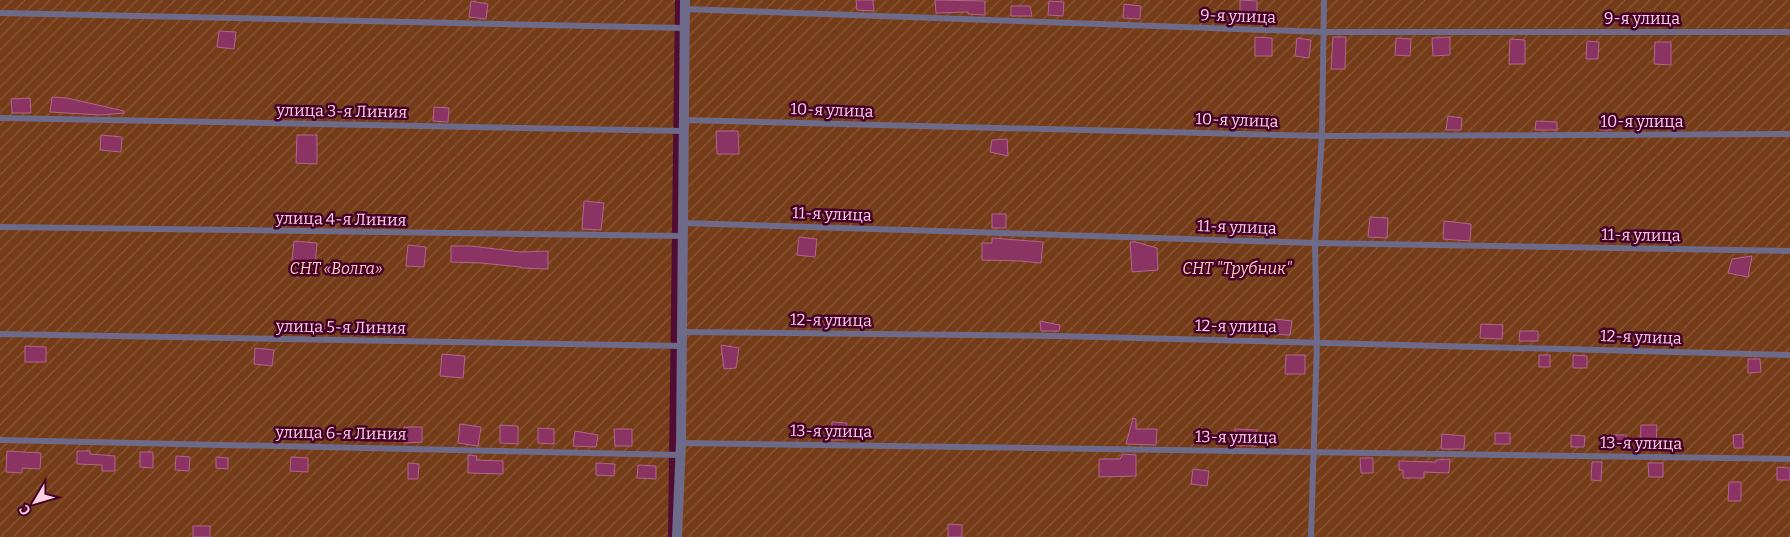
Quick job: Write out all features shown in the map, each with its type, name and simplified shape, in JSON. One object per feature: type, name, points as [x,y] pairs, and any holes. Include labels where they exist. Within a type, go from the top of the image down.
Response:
[{"type":"street","points":[[677,537],[681,455],[685,4]]},
{"type":"lane","points":[[1311,537],[1316,342],[1315,243],[1322,136],[1324,0]]},
{"type":"lane","name":"9-я улица","points":[[685,4],[1324,32],[1790,32]]},
{"type":"lane","points":[[0,13],[684,28]]},
{"type":"lane","name":"улица 3-я Линия","points":[[0,118],[684,131]]},
{"type":"lane","name":"10-я улица","points":[[684,120],[1322,136],[1790,134]]},
{"type":"lane","name":"11-я улица","points":[[683,223],[1315,243],[1790,251]]},
{"type":"lane","name":"улица 4-я Линия","points":[[0,228],[683,236]]},
{"type":"lane","name":"12-я улица","points":[[682,332],[1058,336],[1790,355]]},
{"type":"lane","name":"улица 5-я Линия","points":[[0,334],[682,346]]},
{"type":"lane","name":"улица 6-я Линия","points":[[0,440],[681,455]]},
{"type":"lane","name":"13-я улица","points":[[681,443],[1790,459]]},
{"type":"green space","name":"СНТ «Волга»","points":[[0,0],[675,0],[668,537],[0,537]]},
{"type":"green space","name":"СНТ \"Трубник\"","points":[[687,0],[1790,0],[1790,537],[680,537]]},
{"type":"building","points":[[856,0],[873,0],[874,11],[857,10]]},
{"type":"building","points":[[935,0],[985,1],[985,15],[968,14],[968,12],[936,13]]},
{"type":"building","points":[[1240,0],[1257,1],[1257,18],[1240,18]]},
{"type":"building","points":[[471,1],[488,4],[486,19],[469,17]]},
{"type":"building","points":[[1049,1],[1064,2],[1063,16],[1048,15]]},
{"type":"building","points":[[1124,4],[1141,6],[1140,19],[1123,18]]},
{"type":"building","points":[[1011,6],[1030,6],[1032,16],[1011,16]]},
{"type":"building","points":[[219,31],[236,32],[234,49],[217,47]]},
{"type":"building","points":[[1255,37],[1272,38],[1272,56],[1255,56]]},
{"type":"building","points":[[1333,37],[1346,37],[1345,69],[1331,69]]},
{"type":"building","points":[[1450,37],[1450,55],[1433,56],[1432,38]]},
{"type":"building","points":[[1297,38],[1311,40],[1309,58],[1295,56]]},
{"type":"building","points":[[1396,38],[1411,39],[1410,56],[1395,55]]},
{"type":"building","points":[[1510,39],[1525,40],[1525,64],[1509,64]]},
{"type":"building","points":[[1587,41],[1599,42],[1598,59],[1586,59]]},
{"type":"building","points":[[1655,42],[1671,42],[1671,65],[1654,64]]},
{"type":"building","points":[[52,97],[67,98],[124,111],[124,113],[101,115],[50,112]]},
{"type":"building","points":[[30,98],[31,113],[12,113],[11,99]]},
{"type":"building","points":[[434,107],[449,108],[448,122],[433,121]]},
{"type":"building","points":[[1448,116],[1462,118],[1461,130],[1446,130]]},
{"type":"building","points":[[1536,121],[1557,122],[1557,130],[1535,130]]},
{"type":"building","points":[[1600,121],[1614,122],[1613,130],[1600,130]]},
{"type":"building","points":[[716,131],[738,131],[739,154],[717,154]]},
{"type":"building","points":[[101,135],[122,137],[121,152],[100,150]]},
{"type":"building","points":[[297,135],[317,135],[317,164],[296,163]]},
{"type":"building","points":[[1007,139],[1008,156],[990,152],[992,140]]},
{"type":"building","points":[[584,201],[604,203],[601,230],[582,229]]},
{"type":"building","points":[[992,214],[1006,214],[1006,228],[992,228]]},
{"type":"building","points":[[1370,217],[1388,218],[1387,238],[1368,237]]},
{"type":"building","points":[[1444,221],[1471,224],[1470,241],[1443,239]]},
{"type":"building","points":[[1236,223],[1264,226],[1260,236],[1235,234]]},
{"type":"building","points":[[799,237],[817,239],[815,257],[797,255]]},
{"type":"building","points":[[992,238],[1043,242],[1041,263],[982,260],[982,243],[992,243]]},
{"type":"building","points":[[294,241],[317,243],[315,264],[292,261]]},
{"type":"building","points":[[1130,242],[1157,248],[1158,270],[1132,272]]},
{"type":"building","points":[[408,245],[426,247],[424,267],[406,266]]},
{"type":"building","points":[[451,246],[471,246],[521,252],[548,251],[548,269],[451,262]]},
{"type":"building","points":[[1752,256],[1748,277],[1728,273],[1732,259]]},
{"type":"building","points":[[1275,319],[1292,321],[1290,335],[1273,334]]},
{"type":"building","points":[[1040,321],[1060,325],[1059,331],[1041,331]]},
{"type":"building","points":[[1481,324],[1503,325],[1502,339],[1480,338]]},
{"type":"building","points":[[1520,331],[1538,331],[1538,341],[1519,341]]},
{"type":"building","points":[[721,345],[739,348],[736,368],[724,369]]},
{"type":"building","points":[[25,346],[46,347],[46,362],[25,362]]},
{"type":"building","points":[[255,348],[274,350],[272,366],[254,364]]},
{"type":"building","points":[[442,354],[465,356],[463,378],[440,376]]},
{"type":"building","points":[[1286,355],[1305,355],[1305,374],[1285,374]]},
{"type":"building","points":[[1539,355],[1550,355],[1550,367],[1539,367]]},
{"type":"building","points":[[1573,355],[1587,356],[1587,368],[1573,368]]},
{"type":"building","points":[[1748,359],[1760,359],[1761,372],[1748,373]]},
{"type":"building","points":[[1133,418],[1136,419],[1136,429],[1157,429],[1156,445],[1126,444]]},
{"type":"building","points":[[832,422],[847,423],[845,440],[831,440]]},
{"type":"building","points":[[460,424],[481,427],[478,446],[458,443]]},
{"type":"building","points":[[500,425],[518,426],[518,444],[500,443]]},
{"type":"building","points":[[1641,425],[1657,425],[1656,444],[1640,444]]},
{"type":"building","points":[[404,427],[422,427],[422,442],[404,443]]},
{"type":"building","points":[[538,428],[554,429],[554,444],[538,443]]},
{"type":"building","points":[[614,429],[632,429],[632,446],[615,446]]},
{"type":"building","points":[[1235,429],[1257,430],[1256,446],[1234,445]]},
{"type":"building","points":[[575,431],[598,435],[596,447],[573,446]]},
{"type":"building","points":[[1495,433],[1510,433],[1510,444],[1495,444]]},
{"type":"building","points":[[1442,434],[1465,436],[1464,449],[1441,449]]},
{"type":"building","points":[[1743,434],[1743,448],[1734,448],[1733,435]]},
{"type":"building","points":[[1571,435],[1585,436],[1584,447],[1571,447]]},
{"type":"building","points":[[1613,435],[1626,435],[1627,446],[1614,446]]},
{"type":"building","points":[[7,451],[41,453],[40,469],[22,468],[22,473],[6,472]]},
{"type":"building","points":[[77,451],[90,451],[90,454],[115,456],[115,471],[102,471],[102,465],[77,464]]},
{"type":"building","points":[[140,452],[153,452],[153,468],[140,467]]},
{"type":"building","points":[[1123,454],[1136,455],[1136,476],[1099,477],[1099,459],[1120,459]]},
{"type":"building","points":[[468,455],[477,456],[476,460],[503,461],[503,474],[468,473]]},
{"type":"building","points":[[176,456],[190,457],[189,471],[175,470]]},
{"type":"building","points":[[216,457],[228,458],[228,469],[216,468]]},
{"type":"building","points":[[291,457],[308,458],[308,472],[290,471]]},
{"type":"building","points":[[1360,458],[1373,458],[1373,473],[1361,473]]},
{"type":"building","points":[[1450,459],[1449,473],[1424,472],[1424,478],[1403,478],[1403,470],[1399,470],[1399,461],[1436,462],[1436,460]]},
{"type":"building","points":[[1592,462],[1602,462],[1601,481],[1591,480]]},
{"type":"building","points":[[408,463],[419,464],[418,479],[408,479]]},
{"type":"building","points":[[596,463],[615,464],[614,476],[596,475]]},
{"type":"building","points":[[1648,463],[1663,463],[1663,477],[1649,477]]},
{"type":"building","points":[[638,465],[656,466],[656,479],[637,478]]},
{"type":"building","points":[[1777,467],[1790,468],[1790,480],[1777,480]]},
{"type":"building","points":[[1193,469],[1209,471],[1207,486],[1191,484]]},
{"type":"building","points":[[1729,482],[1741,482],[1741,501],[1728,501]]},
{"type":"building","points":[[948,524],[962,525],[962,537],[948,537]]},
{"type":"building","points":[[193,526],[210,526],[210,537],[193,537]]}]
